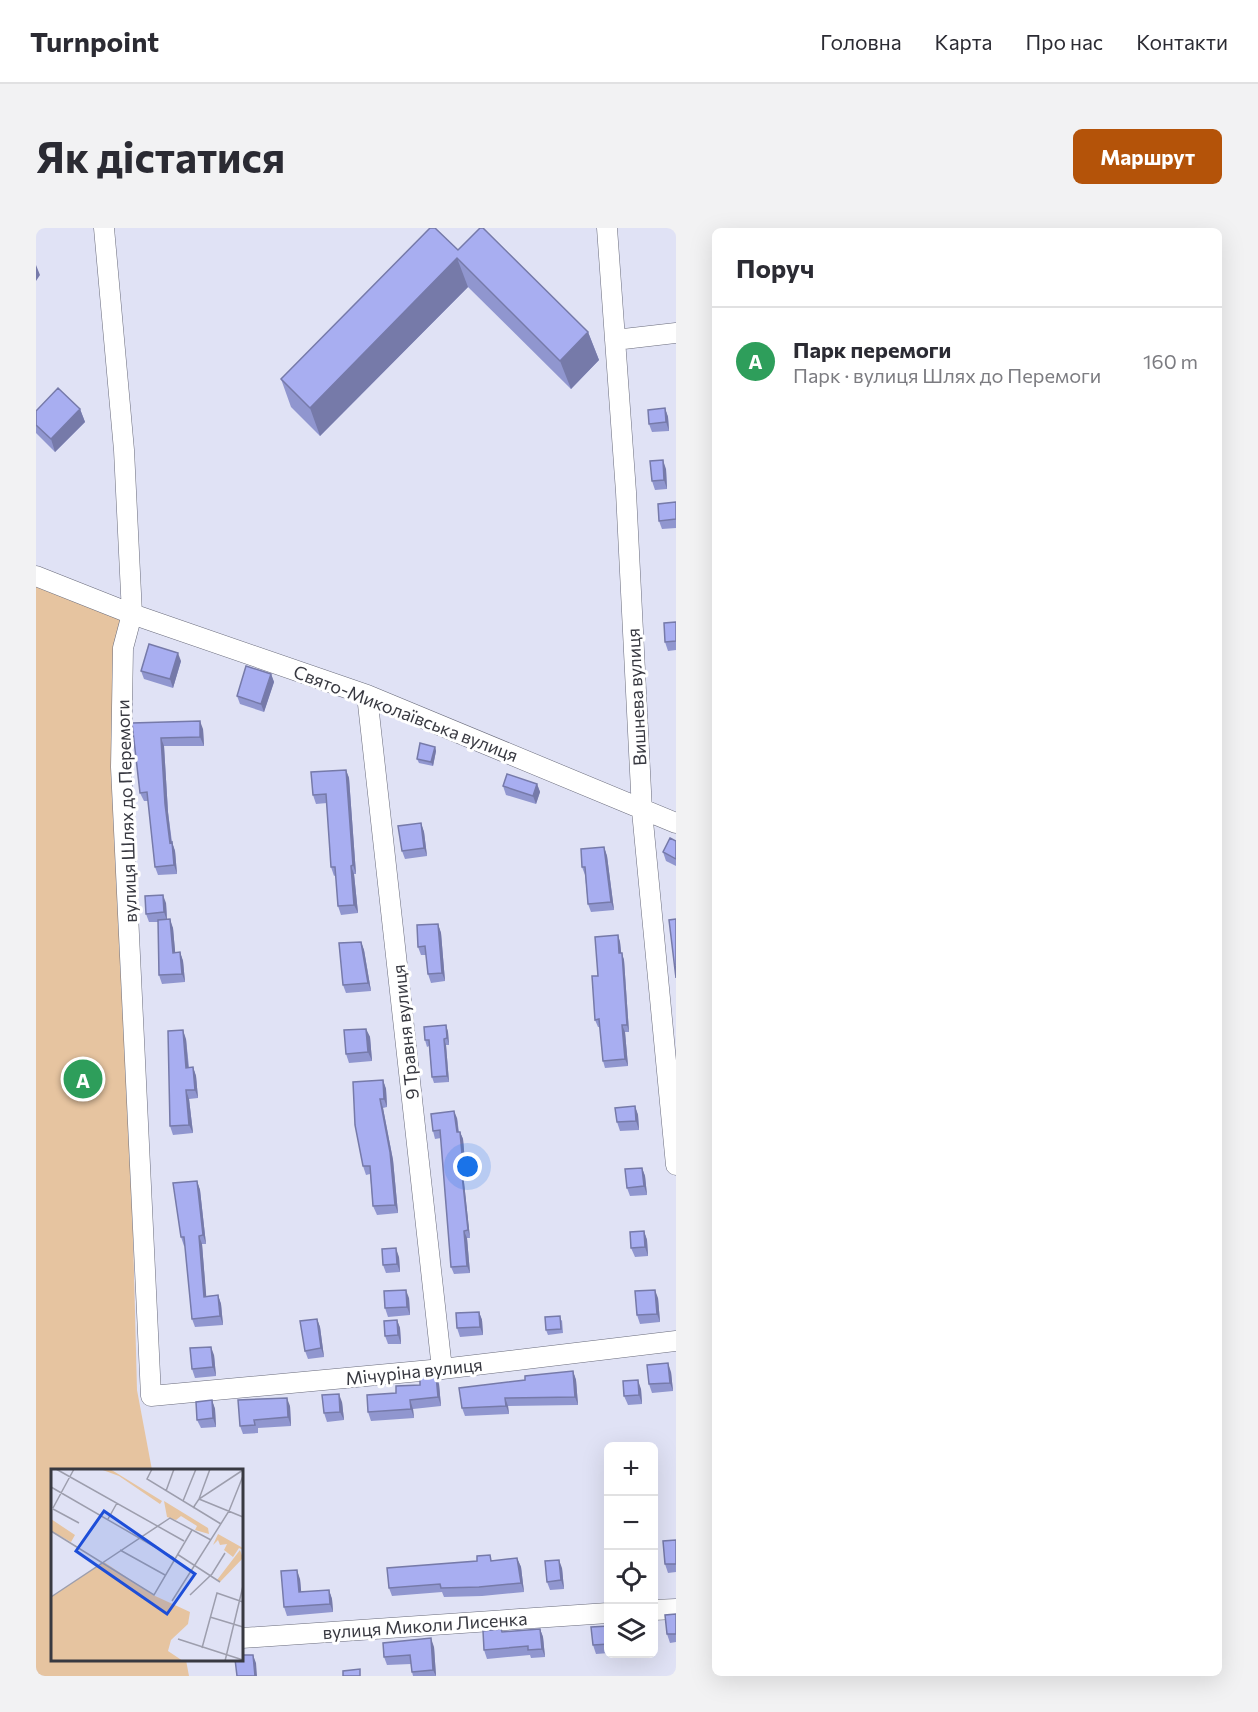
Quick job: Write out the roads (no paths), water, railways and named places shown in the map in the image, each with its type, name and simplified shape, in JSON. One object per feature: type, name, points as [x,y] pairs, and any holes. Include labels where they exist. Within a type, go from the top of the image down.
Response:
[{"type":"street","name":"вулиця Шлях до Перемоги","points":[[104,228],[124,450],[132,614],[123,648],[122,767],[151,1396]]},
{"type":"street","name":"Вишнева вулиця","points":[[607,228],[626,492],[642,811],[676,1165]]},
{"type":"street","points":[[615,340],[676,333]]},
{"type":"street","name":"Свято-Миколаївська вулиця","points":[[36,576],[132,614],[367,695],[480,740],[642,811],[676,823]]},
{"type":"street","name":"9 Травня вулиця","points":[[367,695],[442,1369]]},
{"type":"street","name":"Мічуріна вулиця","points":[[151,1396],[442,1369],[676,1341]]},
{"type":"street","points":[[658,1610],[676,1609]]},
{"type":"street","name":"вулиця Миколи Лисенка","points":[[243,1638],[604,1613]]},
{"type":"place","name":"Парк перемоги","points":[[83,1079]]}]
